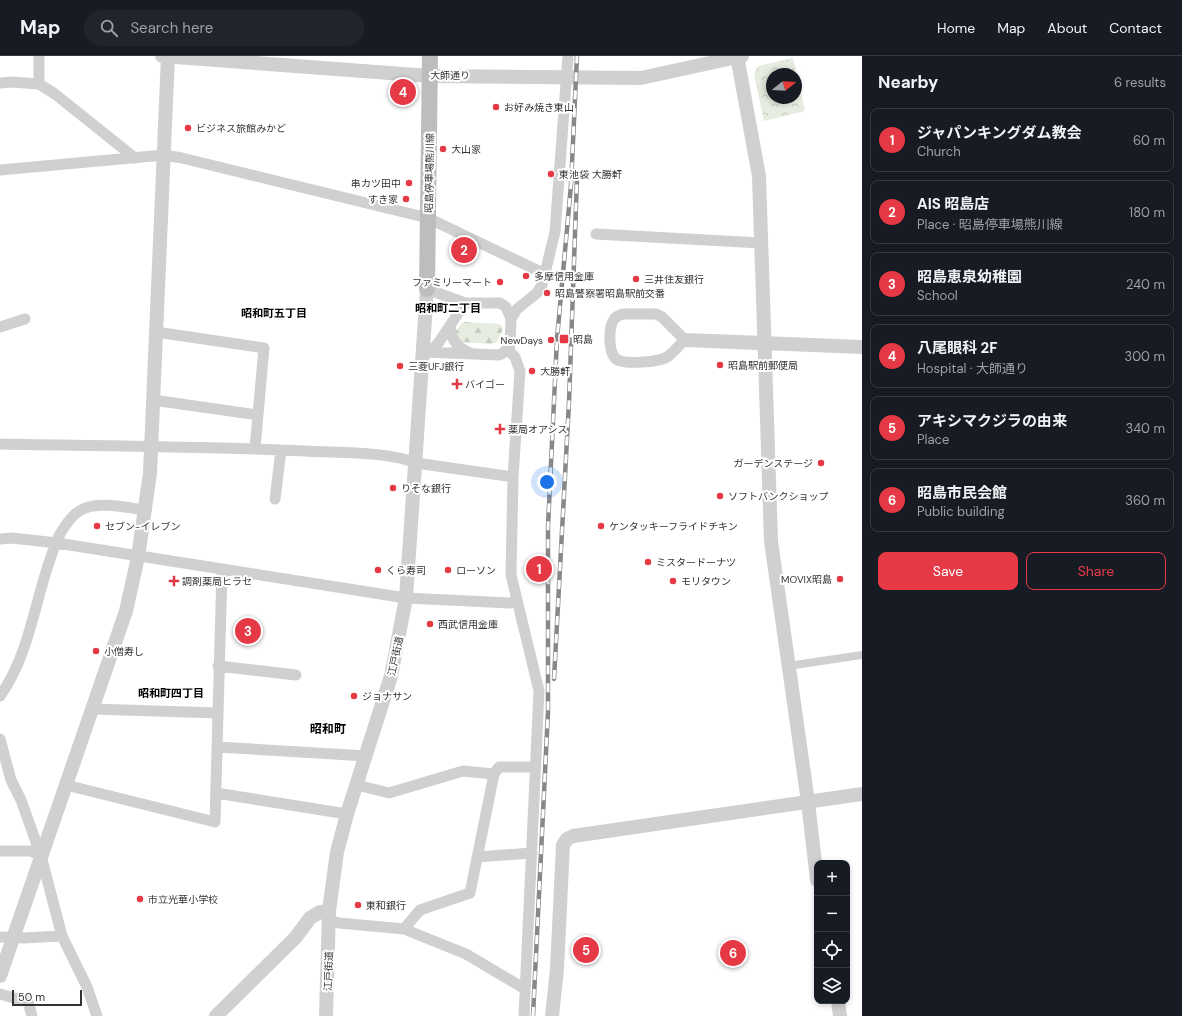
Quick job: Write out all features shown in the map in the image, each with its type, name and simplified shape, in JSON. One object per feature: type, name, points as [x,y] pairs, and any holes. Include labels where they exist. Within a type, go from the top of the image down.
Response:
[{"type":"main road","name":"昭島停車場熊川線","points":[[427,289],[430,56]]},
{"type":"street","points":[[39,56],[39,84]]},
{"type":"street","points":[[0,976],[7,936],[41,856],[93,709],[126,611],[138,557],[146,510],[151,445],[164,155],[166,56]]},
{"type":"street","name":"大師通り","points":[[166,56],[250,59],[430,76],[567,76],[641,78],[739,56]]},
{"type":"street","points":[[511,319],[517,309],[537,293],[545,274],[555,232],[568,56]]},
{"type":"street","points":[[739,56],[759,176],[771,541],[808,802],[815,860]]},
{"type":"street","points":[[0,83],[12,82],[39,84],[55,94],[135,158]]},
{"type":"street","points":[[0,170],[164,155],[182,158],[428,218],[545,274]]},
{"type":"street","points":[[596,234],[761,243]]},
{"type":"street","points":[[424,352],[499,355],[508,350],[510,346],[511,319],[506,307],[500,303],[465,302],[427,289]]},
{"type":"street","name":"江戸街道","points":[[326,1016],[329,916],[337,852],[347,814],[367,756],[391,676],[406,598],[424,352],[427,289]]},
{"type":"street","points":[[424,352],[435,347],[465,302]]},
{"type":"street","points":[[685,340],[667,357],[656,361],[623,362],[616,359],[612,353],[612,324],[615,317],[623,314],[656,314],[662,317],[685,340],[862,347]]},
{"type":"street","points":[[0,327],[26,319]]},
{"type":"street","points":[[450,326],[453,341],[464,350],[473,354]]},
{"type":"street","points":[[156,332],[264,348],[255,448]]},
{"type":"street","points":[[508,350],[515,357],[518,365],[513,477],[511,575],[516,601],[539,691],[524,1016]]},
{"type":"street","points":[[153,400],[258,415]]},
{"type":"street","points":[[0,444],[151,445],[255,448],[366,455],[406,459],[416,463],[513,477]]},
{"type":"street","points":[[275,500],[281,450]]},
{"type":"street","points":[[0,696],[10,678],[24,646],[60,534],[73,516],[81,509],[89,506],[124,507],[146,510]]},
{"type":"street","points":[[0,539],[12,538],[57,543],[138,557],[406,598],[510,603],[516,601]]},
{"type":"street","points":[[66,786],[215,822],[218,666],[222,570]]},
{"type":"street","points":[[788,666],[862,655]]},
{"type":"street","points":[[218,666],[296,675]]},
{"type":"street","points":[[93,709],[218,713]]},
{"type":"street","points":[[0,739],[3,762],[41,856],[62,936],[87,987],[97,1016]]},
{"type":"street","points":[[217,747],[367,756]]},
{"type":"street","points":[[404,928],[420,910],[470,893],[494,774],[499,767],[536,767]]},
{"type":"street","points":[[356,785],[388,792],[463,771],[494,774]]},
{"type":"street","points":[[216,793],[347,814]]},
{"type":"street","points":[[552,1016],[558,969],[563,845],[567,839],[573,836],[862,794]]},
{"type":"street","points":[[0,851],[31,851],[41,856]]},
{"type":"street","points":[[477,857],[532,853]]},
{"type":"street","points":[[216,1016],[296,937],[310,918],[320,912],[339,923],[404,928],[466,954],[525,989]]},
{"type":"street","points":[[7,936],[23,938],[62,936]]},
{"type":"street","points":[[0,994],[28,1002],[32,1016]]},
{"type":"street","points":[[838,1004],[840,1016]]},
{"type":"green space","points":[[793,58],[795,68],[766,68],[766,104],[802,104],[802,98],[805,111],[764,121],[754,74],[758,66]]},
{"type":"green space","points":[[462,323],[500,324],[503,329],[497,342],[491,344],[461,342],[457,340],[455,332]]},
{"type":"railway","points":[[533,1016],[548,712],[548,526],[557,339],[571,185],[577,56]]},
{"type":"railway","points":[[554,679],[569,402],[577,178]]},
{"type":"place","name":"八尾眼科 2F","points":[[403,92]]},
{"type":"place","name":"お好み焼き東山","points":[[496,107]]},
{"type":"place","name":"ビジネス旅館みかど","points":[[188,128]]},
{"type":"place","name":"大山家","points":[[443,149]]},
{"type":"place","name":"東池袋 大勝軒","points":[[551,174]]},
{"type":"place","name":"串カツ田中","points":[[409,183]]},
{"type":"place","name":"すき家","points":[[406,199]]},
{"type":"place","name":"AIS 昭島店","points":[[464,250]]},
{"type":"place","name":"多摩信用金庫","points":[[526,276]]},
{"type":"place","name":"三井住友銀行","points":[[636,279]]},
{"type":"place","name":"ファミリーマート","points":[[500,282]]},
{"type":"place","name":"昭島警察署昭島駅前交番","points":[[547,293]]},
{"type":"place","name":"昭島","points":[[564,339]]},
{"type":"place","name":"NewDays","points":[[551,340]]},
{"type":"place","name":"昭島駅前郵便局","points":[[720,365]]},
{"type":"place","name":"三菱UFJ銀行","points":[[400,366]]},
{"type":"place","name":"大勝軒","points":[[532,371]]},
{"type":"place","name":"バイゴー","points":[[457,384]]},
{"type":"place","name":"薬局オアシス","points":[[500,429]]},
{"type":"place","name":"ガーデンステージ","points":[[821,463]]},
{"type":"place","name":"りそな銀行","points":[[393,488]]},
{"type":"place","name":"ソフトバンクショップ","points":[[720,496]]},
{"type":"place","name":"セブン-イレブン","points":[[97,526]]},
{"type":"place","name":"ケンタッキーフライドチキン","points":[[601,526]]},
{"type":"place","name":"ミスタードーナツ","points":[[648,562]]},
{"type":"place","name":"ジャパンキングダム教会","points":[[539,569]]},
{"type":"place","name":"くら寿司","points":[[378,570]]},
{"type":"place","name":"ローソン","points":[[448,570]]},
{"type":"place","name":"MOVIX昭島","points":[[840,579]]},
{"type":"place","name":"調剤薬局ヒラセ","points":[[174,581]]},
{"type":"place","name":"モリタウン","points":[[673,581]]},
{"type":"place","name":"西武信用金庫","points":[[430,624]]},
{"type":"place","name":"昭島恵泉幼稚園","points":[[248,631]]},
{"type":"place","name":"小僧寿し","points":[[96,651]]},
{"type":"place","name":"ジョナサン","points":[[354,696]]},
{"type":"place","name":"市立光華小学校","points":[[140,899]]},
{"type":"place","name":"東和銀行","points":[[358,905]]},
{"type":"place","name":"アキシマクジラの由来","points":[[586,950]]},
{"type":"place","name":"昭島市民会館","points":[[733,953]]},
{"type":"district","name":"昭和町二丁目","points":[[448,308]]},
{"type":"district","name":"昭和町五丁目","points":[[274,313]]},
{"type":"district","name":"昭和町四丁目","points":[[171,693]]},
{"type":"district","name":"昭和町","points":[[328,729]]}]
